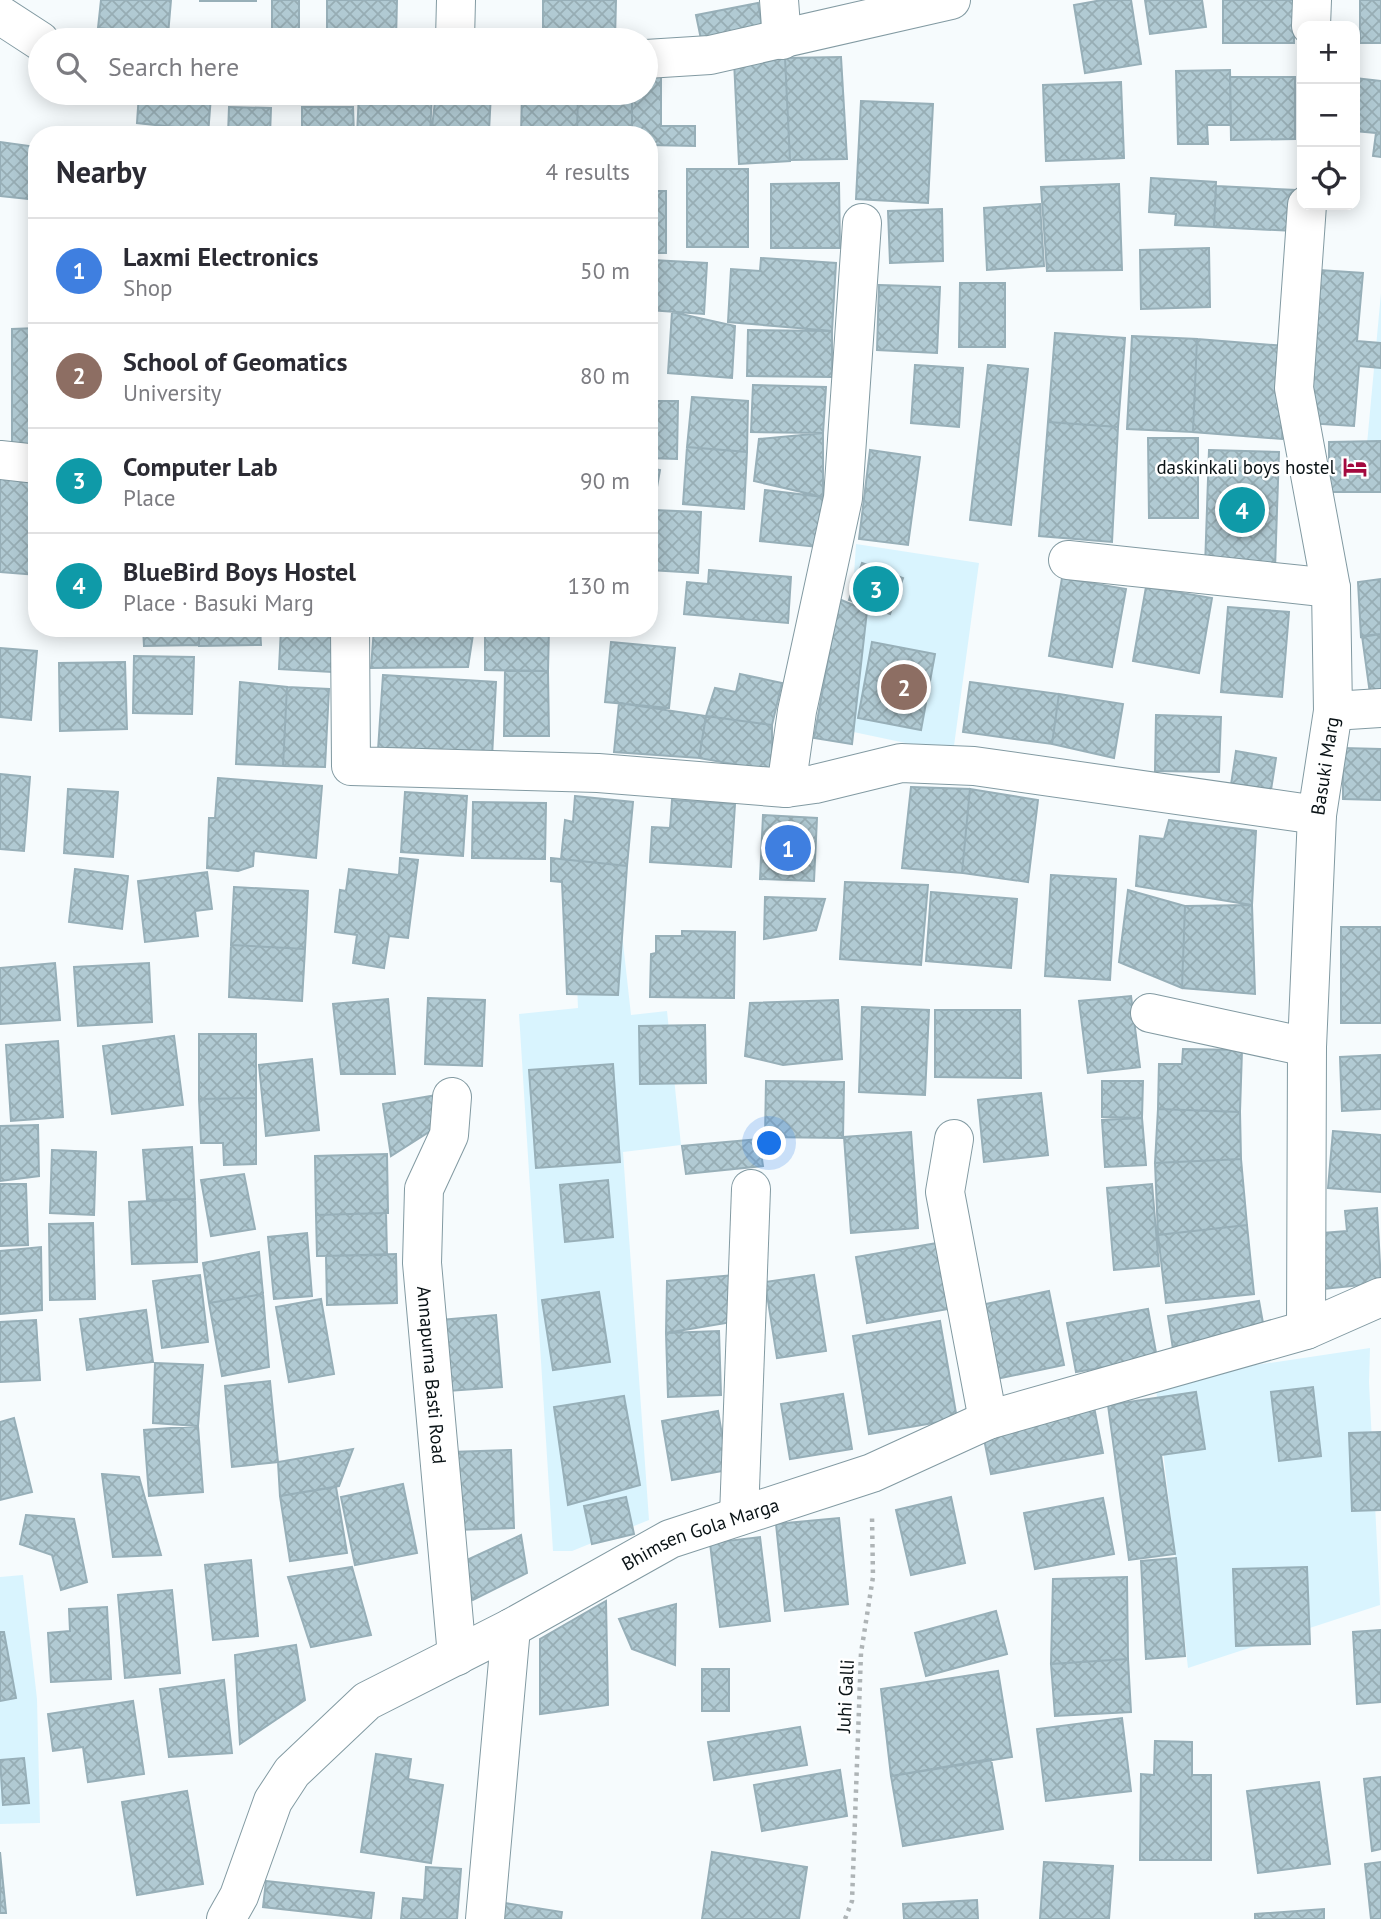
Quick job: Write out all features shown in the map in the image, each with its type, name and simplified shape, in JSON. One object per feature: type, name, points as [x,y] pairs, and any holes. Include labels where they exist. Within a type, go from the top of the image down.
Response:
[{"type":"street","points":[[455,28],[456,0]]},
{"type":"street","points":[[779,0],[782,40]]},
{"type":"street","points":[[658,59],[710,55],[951,0]]},
{"type":"street","points":[[1311,21],[1312,0]]},
{"type":"street","points":[[0,15],[28,33]]},
{"type":"street","name":"Basuki Marg","points":[[1306,1330],[1307,1047],[1317,816],[1332,711],[1331,588],[1294,388],[1307,210]]},
{"type":"street","points":[[786,788],[797,711],[843,498],[862,223]]},
{"type":"street","points":[[0,460],[28,463]]},
{"type":"street","points":[[1068,560],[1331,588]]},
{"type":"street","points":[[350,637],[351,766],[598,773],[786,788],[816,784],[901,763],[974,766],[1317,816]]},
{"type":"street","points":[[1332,711],[1381,708]]},
{"type":"street","points":[[1150,1013],[1307,1047]]},
{"type":"street","name":"Annapurna Basti Road","points":[[452,1097],[449,1135],[424,1189],[422,1263],[457,1656]]},
{"type":"street","points":[[954,1139],[946,1192],[988,1420]]},
{"type":"street","points":[[739,1516],[751,1189]]},
{"type":"street","name":"Bhimsen Gola Marga","points":[[226,1919],[239,1896],[273,1801],[292,1772],[367,1701],[511,1628],[670,1539],[872,1473],[988,1420],[1306,1330],[1381,1297]]},
{"type":"street","points":[[485,1919],[511,1628]]},
{"type":"path","name":"Juhi Galli","points":[[845,1919],[852,1901],[861,1653],[873,1577],[872,1473]]},
{"type":"shaded area","points":[[1381,293],[1381,446],[1367,444]]},
{"type":"shaded area","points":[[856,544],[979,563],[953,753],[844,730]]},
{"type":"shaded area","points":[[617,888],[631,1015],[667,1011],[681,1145],[623,1152],[649,1520],[572,1551],[553,1551],[519,1014],[578,1008],[573,893]]},
{"type":"shaded area","points":[[1370,1348],[1369,1382],[1380,1605],[1188,1668],[1155,1380]]},
{"type":"shaded area","points":[[23,1575],[37,1699],[40,1823],[0,1824],[0,1577]]},
{"type":"building","points":[[101,0],[171,0],[169,28],[98,28]]},
{"type":"building","points":[[256,0],[256,1],[200,1]]},
{"type":"building","points":[[272,0],[299,0],[299,28],[272,28]]},
{"type":"building","points":[[327,0],[397,0],[396,28],[327,28]]},
{"type":"building","points":[[543,0],[616,0],[615,28],[543,28]]},
{"type":"building","points":[[1102,0],[1131,0],[1141,64],[1085,73],[1074,5]]},
{"type":"building","points":[[1145,0],[1202,0],[1206,27],[1150,34]]},
{"type":"building","points":[[1223,0],[1294,0],[1294,43],[1223,43]]},
{"type":"building","points":[[1360,0],[1381,0],[1381,43],[1360,43]]},
{"type":"building","points":[[758,3],[762,27],[701,39],[696,15]]},
{"type":"building","points":[[841,57],[847,159],[790,160],[785,58]]},
{"type":"building","points":[[785,58],[790,161],[739,164],[734,61]]},
{"type":"building","points":[[658,67],[661,67],[661,126],[695,126],[695,146],[658,145],[658,126],[632,126],[632,105],[658,105]]},
{"type":"building","points":[[1230,70],[1231,125],[1207,125],[1208,144],[1178,144],[1176,71]]},
{"type":"building","points":[[1230,77],[1295,77],[1295,139],[1231,140]]},
{"type":"building","points":[[1360,79],[1381,81],[1381,157],[1373,156],[1376,133],[1360,131]]},
{"type":"building","points":[[1121,82],[1124,158],[1046,161],[1043,85]]},
{"type":"building","points":[[861,101],[933,104],[928,203],[856,199]]},
{"type":"building","points":[[138,105],[210,105],[209,126],[137,123]]},
{"type":"building","points":[[358,105],[431,105],[430,126],[357,126]]},
{"type":"building","points":[[435,105],[490,105],[489,126],[432,126]]},
{"type":"building","points":[[522,105],[578,105],[577,126],[521,126]]},
{"type":"building","points":[[578,105],[632,105],[632,126],[577,126]]},
{"type":"building","points":[[229,107],[271,108],[270,126],[228,126]]},
{"type":"building","points":[[302,107],[353,107],[354,126],[302,126]]},
{"type":"building","points":[[0,142],[28,146],[28,199],[0,196]]},
{"type":"building","points":[[687,169],[748,169],[748,247],[687,247]]},
{"type":"building","points":[[1151,178],[1216,182],[1214,227],[1175,225],[1176,214],[1149,212]]},
{"type":"building","points":[[839,183],[840,248],[771,248],[771,184]]},
{"type":"building","points":[[1119,184],[1122,270],[1047,271],[1041,187]]},
{"type":"building","points":[[1216,186],[1296,190],[1294,231],[1214,227]]},
{"type":"building","points":[[658,191],[666,191],[666,253],[658,253]]},
{"type":"building","points":[[1040,204],[1044,266],[987,270],[984,208]]},
{"type":"building","points":[[942,209],[943,261],[890,263],[888,211]]},
{"type":"building","points":[[1209,248],[1210,307],[1141,309],[1140,250]]},
{"type":"building","points":[[761,258],[836,263],[832,331],[728,322],[731,269],[760,271]]},
{"type":"building","points":[[658,260],[707,263],[704,314],[658,311]]},
{"type":"building","points":[[1319,270],[1363,273],[1357,341],[1381,343],[1381,368],[1359,366],[1354,426],[1307,423]]},
{"type":"building","points":[[960,283],[1005,283],[1005,347],[959,347]]},
{"type":"building","points":[[879,285],[940,287],[937,353],[877,350]]},
{"type":"building","points":[[672,312],[735,326],[732,378],[668,373]]},
{"type":"building","points":[[28,328],[28,447],[12,447],[12,329]]},
{"type":"building","points":[[748,330],[832,331],[832,377],[747,376]]},
{"type":"building","points":[[1055,333],[1125,338],[1118,427],[1048,422]]},
{"type":"building","points":[[1132,336],[1197,339],[1193,432],[1127,429]]},
{"type":"building","points":[[1197,339],[1286,346],[1282,439],[1193,432]]},
{"type":"building","points":[[915,365],[963,368],[959,427],[911,423]]},
{"type":"building","points":[[988,365],[1028,369],[1011,525],[970,520]]},
{"type":"building","points":[[753,385],[826,387],[823,433],[751,432]]},
{"type":"building","points":[[692,397],[748,401],[747,452],[687,447]]},
{"type":"building","points":[[658,401],[678,401],[677,459],[658,458]]},
{"type":"building","points":[[1048,422],[1118,427],[1112,542],[1039,536]]},
{"type":"building","points":[[823,433],[823,497],[754,481],[759,439]]},
{"type":"building","points":[[1148,438],[1198,438],[1198,518],[1149,518]]},
{"type":"building","name":"daskinkali boys hostel","points":[[1381,441],[1381,492],[1329,492],[1329,442]]},
{"type":"building","points":[[687,447],[747,452],[744,509],[683,504]]},
{"type":"building","points":[[870,450],[920,457],[908,545],[859,539]]},
{"type":"building","points":[[1209,450],[1279,452],[1275,569],[1205,567]]},
{"type":"building","points":[[28,474],[28,574],[0,572],[0,476]]},
{"type":"building","points":[[765,490],[823,497],[818,547],[760,541]]},
{"type":"building","points":[[658,510],[701,512],[698,573],[658,570]]},
{"type":"building","points":[[862,563],[903,578],[890,614],[849,600]]},
{"type":"building","points":[[709,570],[791,577],[788,623],[684,614],[687,582],[708,584]]},
{"type":"building","points":[[1062,578],[1126,589],[1112,667],[1049,656]]},
{"type":"building","points":[[1381,579],[1381,634],[1361,637],[1358,582]]},
{"type":"building","points":[[1146,587],[1212,598],[1199,673],[1133,661]]},
{"type":"building","points":[[839,599],[867,611],[852,744],[814,738]]},
{"type":"building","points":[[1228,607],[1289,612],[1282,697],[1221,692]]},
{"type":"building","points":[[1381,634],[1381,700],[1371,701],[1362,636]]},
{"type":"building","points":[[144,637],[199,637],[199,645],[144,646]]},
{"type":"building","points":[[199,637],[261,637],[261,645],[199,646]]},
{"type":"building","points":[[281,637],[334,637],[332,672],[279,669]]},
{"type":"building","points":[[373,637],[473,637],[468,667],[371,668]]},
{"type":"building","points":[[485,637],[549,637],[548,671],[485,670]]},
{"type":"building","points":[[611,642],[675,648],[669,708],[605,702]]},
{"type":"building","points":[[872,642],[935,654],[921,730],[858,718]]},
{"type":"building","points":[[0,648],[37,651],[31,720],[0,717]]},
{"type":"building","points":[[134,656],[194,657],[192,714],[133,713]]},
{"type":"building","points":[[125,662],[127,729],[60,731],[59,663]]},
{"type":"building","points":[[505,671],[548,671],[549,736],[504,736]]},
{"type":"building","points":[[740,674],[782,683],[772,725],[706,716],[715,688],[736,692]]},
{"type":"building","points":[[383,675],[496,682],[492,757],[378,750]]},
{"type":"building","points":[[240,682],[287,687],[283,766],[236,764]]},
{"type":"building","points":[[970,682],[1059,694],[1052,744],[963,732]]},
{"type":"building","points":[[287,687],[329,689],[325,767],[283,766]]},
{"type":"building","points":[[1059,694],[1123,704],[1114,758],[1052,744]]},
{"type":"building","points":[[619,703],[706,716],[699,758],[614,752]]},
{"type":"building","points":[[1156,715],[1221,717],[1219,772],[1155,771]]},
{"type":"building","points":[[706,716],[772,725],[772,771],[699,758]]},
{"type":"building","points":[[1343,748],[1381,749],[1381,800],[1343,799]]},
{"type":"building","points":[[1236,751],[1276,758],[1271,790],[1231,785]]},
{"type":"building","points":[[0,774],[30,777],[24,851],[0,849]]},
{"type":"building","points":[[218,778],[322,786],[316,858],[254,851],[253,866],[238,871],[207,868],[209,818],[215,818]]},
{"type":"building","points":[[911,787],[970,789],[962,873],[902,868]]},
{"type":"building","points":[[68,789],[118,792],[113,857],[64,853]]},
{"type":"building","points":[[970,789],[1038,800],[1028,882],[962,873]]},
{"type":"building","points":[[405,792],[467,796],[463,856],[401,852]]},
{"type":"building","points":[[575,796],[633,802],[627,866],[561,859],[565,820],[573,822]]},
{"type":"building","points":[[672,800],[735,804],[731,867],[650,862],[652,827],[670,828]]},
{"type":"building","points":[[473,802],[546,803],[545,859],[472,858]]},
{"type":"building","points":[[763,815],[817,818],[814,881],[760,879]]},
{"type":"building","points":[[1169,820],[1256,831],[1252,905],[1136,886],[1140,836],[1164,839]]},
{"type":"building","points":[[400,858],[418,860],[408,938],[389,936],[384,968],[353,963],[357,935],[335,932],[340,890],[346,891],[349,869],[399,875]]},
{"type":"building","points":[[551,858],[627,866],[618,995],[567,994],[562,882],[551,881]]},
{"type":"building","points":[[75,869],[128,876],[122,929],[69,922]]},
{"type":"building","points":[[207,872],[212,909],[195,911],[198,936],[145,942],[138,881]]},
{"type":"building","points":[[1051,875],[1116,879],[1110,980],[1045,976]]},
{"type":"building","points":[[845,882],[928,885],[921,965],[840,959]]},
{"type":"building","points":[[234,887],[308,891],[305,949],[231,945]]},
{"type":"building","points":[[1128,890],[1185,906],[1182,988],[1119,962]]},
{"type":"building","points":[[931,892],[1017,899],[1011,968],[926,961]]},
{"type":"building","points":[[765,897],[825,899],[816,930],[764,939]]},
{"type":"building","points":[[1252,905],[1255,994],[1182,988],[1185,906]]},
{"type":"building","points":[[1341,927],[1381,927],[1381,1023],[1341,1023]]},
{"type":"building","points":[[682,931],[735,932],[734,998],[650,997],[651,954],[656,953],[656,936],[682,936]]},
{"type":"building","points":[[231,945],[305,949],[302,1001],[229,997]]},
{"type":"building","points":[[55,963],[60,1020],[0,1024],[0,968]]},
{"type":"building","points":[[149,963],[152,1022],[78,1026],[74,967]]},
{"type":"building","points":[[1131,996],[1140,1067],[1088,1073],[1079,1001]]},
{"type":"building","points":[[428,998],[485,1000],[482,1066],[425,1064]]},
{"type":"building","points":[[388,999],[395,1074],[341,1074],[333,1004]]},
{"type":"building","points":[[838,1000],[842,1059],[783,1065],[745,1056],[750,1003]]},
{"type":"building","points":[[862,1007],[929,1010],[925,1095],[859,1092]]},
{"type":"building","points":[[935,1010],[1020,1010],[1021,1078],[935,1077]]},
{"type":"building","points":[[705,1025],[706,1083],[640,1084],[639,1026]]},
{"type":"building","points":[[199,1034],[256,1034],[256,1098],[199,1099]]},
{"type":"building","points":[[174,1036],[183,1105],[112,1114],[103,1046]]},
{"type":"building","points":[[58,1041],[63,1117],[11,1121],[6,1045]]},
{"type":"building","points":[[1183,1049],[1242,1050],[1240,1112],[1158,1109],[1159,1064],[1182,1064]]},
{"type":"building","points":[[1381,1055],[1381,1109],[1342,1111],[1340,1057]]},
{"type":"building","points":[[312,1059],[319,1130],[266,1136],[259,1065]]},
{"type":"building","points":[[613,1064],[620,1162],[536,1168],[529,1070]]},
{"type":"building","points":[[766,1081],[844,1082],[843,1138],[765,1137]]},
{"type":"building","points":[[1102,1081],[1143,1081],[1142,1118],[1102,1117]]},
{"type":"building","points":[[1041,1093],[1048,1155],[984,1162],[978,1100]]},
{"type":"building","points":[[437,1095],[443,1123],[391,1156],[383,1104]]},
{"type":"building","points":[[256,1098],[256,1164],[224,1165],[223,1143],[201,1143],[199,1099]]},
{"type":"building","points":[[1158,1109],[1240,1112],[1241,1159],[1155,1163]]},
{"type":"building","points":[[1142,1118],[1146,1165],[1105,1167],[1102,1120]]},
{"type":"building","points":[[38,1125],[39,1176],[0,1181],[0,1126]]},
{"type":"building","points":[[1333,1131],[1381,1135],[1381,1192],[1328,1188]]},
{"type":"building","points":[[911,1132],[918,1228],[851,1233],[844,1137]]},
{"type":"building","points":[[759,1139],[763,1166],[686,1174],[682,1146]]},
{"type":"building","points":[[192,1147],[195,1199],[147,1200],[143,1150]]},
{"type":"building","points":[[52,1150],[96,1152],[94,1215],[50,1213]]},
{"type":"building","points":[[387,1154],[388,1213],[316,1215],[315,1156]]},
{"type":"building","points":[[1241,1159],[1247,1225],[1158,1235],[1155,1163]]},
{"type":"building","points":[[244,1174],[255,1229],[211,1236],[201,1180]]},
{"type":"building","points":[[608,1180],[613,1237],[565,1242],[560,1185]]},
{"type":"building","points":[[0,1184],[26,1184],[28,1245],[0,1246]]},
{"type":"building","points":[[1152,1184],[1159,1266],[1114,1270],[1107,1188]]},
{"type":"building","points":[[195,1199],[197,1262],[132,1264],[129,1202]]},
{"type":"building","points":[[1377,1208],[1381,1283],[1314,1290],[1310,1234],[1347,1231],[1345,1211]]},
{"type":"building","points":[[386,1213],[387,1255],[317,1256],[316,1215]]},
{"type":"building","points":[[93,1223],[95,1299],[50,1300],[49,1224]]},
{"type":"building","points":[[1247,1225],[1254,1294],[1166,1303],[1158,1235]]},
{"type":"building","points":[[307,1233],[312,1296],[274,1299],[268,1237]]},
{"type":"building","points":[[943,1242],[954,1308],[867,1323],[856,1257]]},
{"type":"building","points":[[41,1247],[42,1310],[0,1314],[0,1251]]},
{"type":"building","points":[[259,1252],[263,1294],[209,1303],[203,1263]]},
{"type":"building","points":[[396,1254],[397,1303],[327,1305],[326,1256]]},
{"type":"building","points":[[200,1275],[208,1342],[162,1348],[153,1281]]},
{"type":"building","points":[[734,1275],[738,1321],[666,1333],[667,1281]]},
{"type":"building","points":[[814,1275],[826,1351],[777,1358],[765,1282]]},
{"type":"building","points":[[1049,1291],[1064,1365],[991,1380],[976,1306]]},
{"type":"building","points":[[599,1292],[610,1362],[553,1370],[542,1300]]},
{"type":"building","points":[[263,1294],[269,1367],[222,1376],[209,1303]]},
{"type":"building","points":[[321,1299],[334,1374],[289,1382],[276,1307]]},
{"type":"building","points":[[1259,1301],[1265,1334],[1173,1349],[1168,1316]]},
{"type":"building","points":[[1148,1309],[1157,1358],[1076,1372],[1067,1323]]},
{"type":"building","points":[[146,1310],[153,1362],[87,1370],[80,1319]]},
{"type":"building","points":[[496,1315],[502,1387],[448,1391],[441,1320]]},
{"type":"building","points":[[36,1320],[40,1380],[0,1382],[0,1322]]},
{"type":"building","points":[[940,1321],[957,1419],[869,1434],[853,1336]]},
{"type":"building","points":[[719,1331],[721,1395],[668,1397],[666,1333]]},
{"type":"building","points":[[155,1363],[203,1365],[198,1426],[153,1423]]},
{"type":"building","points":[[270,1381],[278,1462],[232,1467],[225,1386]]},
{"type":"building","points":[[1313,1387],[1321,1456],[1279,1461],[1271,1392]]},
{"type":"building","points":[[1196,1392],[1205,1449],[1161,1455],[1175,1554],[1129,1560],[1108,1405]]},
{"type":"building","points":[[843,1394],[852,1449],[790,1459],[781,1404]]},
{"type":"building","points":[[624,1396],[640,1485],[568,1505],[554,1407]]},
{"type":"building","points":[[1094,1407],[1103,1453],[991,1474],[982,1429]]},
{"type":"building","points":[[718,1411],[728,1470],[672,1480],[662,1421]]},
{"type":"building","points":[[14,1418],[32,1492],[0,1500],[0,1422]]},
{"type":"building","points":[[198,1426],[203,1492],[149,1496],[144,1430]]},
{"type":"building","points":[[1381,1432],[1381,1510],[1352,1511],[1349,1433]]},
{"type":"building","points":[[353,1449],[339,1486],[280,1496],[278,1462]]},
{"type":"building","points":[[511,1450],[514,1528],[454,1530],[451,1452]]},
{"type":"building","points":[[102,1474],[139,1477],[161,1555],[113,1557]]},
{"type":"building","points":[[403,1484],[417,1553],[355,1565],[341,1497]]},
{"type":"building","points":[[336,1487],[347,1553],[290,1561],[280,1496]]},
{"type":"building","points":[[626,1497],[634,1534],[592,1544],[584,1506]]},
{"type":"building","points":[[951,1497],[965,1563],[911,1575],[896,1510]]},
{"type":"building","points":[[1103,1498],[1114,1554],[1035,1569],[1024,1513]]},
{"type":"building","points":[[26,1515],[74,1519],[87,1582],[61,1590],[52,1555],[20,1544]]},
{"type":"building","points":[[839,1518],[848,1604],[785,1611],[776,1524]]},
{"type":"building","points":[[521,1535],[527,1573],[473,1600],[456,1565]]},
{"type":"building","points":[[760,1537],[770,1621],[720,1627],[710,1543]]},
{"type":"building","points":[[1176,1558],[1185,1656],[1146,1659],[1141,1561]]},
{"type":"building","points":[[251,1560],[258,1636],[213,1640],[205,1565]]},
{"type":"building","points":[[352,1567],[371,1635],[311,1647],[288,1577]]},
{"type":"building","points":[[1307,1567],[1310,1644],[1236,1646],[1233,1569]]},
{"type":"building","points":[[1127,1577],[1128,1659],[1051,1664],[1053,1579]]},
{"type":"building","points":[[172,1590],[180,1673],[125,1678],[118,1595]]},
{"type":"building","points":[[606,1601],[608,1705],[540,1714],[540,1639]]},
{"type":"building","points":[[676,1604],[675,1665],[632,1649],[619,1619]]},
{"type":"building","points":[[107,1607],[111,1679],[51,1682],[48,1633],[70,1631],[69,1609]]},
{"type":"building","points":[[996,1611],[1007,1654],[926,1676],[915,1633]]},
{"type":"building","points":[[1381,1630],[1381,1702],[1357,1704],[1353,1632]]},
{"type":"building","points":[[0,1632],[4,1632],[16,1698],[0,1701]]},
{"type":"building","points":[[296,1645],[305,1700],[240,1744],[235,1655]]},
{"type":"building","points":[[1128,1659],[1131,1712],[1055,1716],[1051,1664]]},
{"type":"building","points":[[702,1669],[729,1669],[729,1711],[702,1711]]},
{"type":"building","points":[[998,1671],[1012,1757],[891,1776],[881,1689]]},
{"type":"building","points":[[224,1680],[232,1753],[169,1757],[160,1689]]},
{"type":"building","points":[[133,1701],[144,1774],[88,1782],[83,1747],[53,1751],[48,1714]]},
{"type":"building","points":[[1122,1718],[1131,1791],[1046,1801],[1037,1729]]},
{"type":"building","points":[[800,1727],[807,1765],[714,1780],[708,1742]]},
{"type":"building","points":[[1155,1741],[1192,1742],[1192,1775],[1211,1775],[1211,1860],[1140,1860],[1141,1774],[1154,1775]]},
{"type":"building","points":[[376,1754],[411,1759],[408,1779],[443,1785],[431,1863],[361,1852]]},
{"type":"building","points":[[24,1758],[29,1803],[3,1805],[0,1760]]},
{"type":"building","points":[[991,1759],[1003,1829],[903,1846],[891,1776]]},
{"type":"building","points":[[840,1770],[847,1816],[762,1831],[754,1785]]},
{"type":"building","points":[[1381,1777],[1381,1849],[1372,1851],[1364,1779]]},
{"type":"building","points":[[1319,1782],[1330,1864],[1258,1873],[1247,1791]]},
{"type":"building","points":[[187,1791],[203,1884],[137,1895],[122,1802]]},
{"type":"building","points":[[0,1852],[6,1913],[0,1913]]},
{"type":"building","points":[[712,1852],[807,1867],[799,1919],[702,1919]]},
{"type":"building","points":[[1044,1862],[1113,1866],[1109,1919],[1040,1919]]},
{"type":"building","points":[[1381,1862],[1381,1919],[1371,1919],[1365,1864]]},
{"type":"building","points":[[426,1867],[461,1869],[457,1919],[401,1919],[403,1898],[424,1900]]},
{"type":"building","points":[[266,1881],[374,1893],[371,1919],[263,1907]]},
{"type":"building","points":[[977,1900],[978,1919],[904,1919],[903,1904]]},
{"type":"building","points":[[498,1902],[562,1912],[561,1919],[495,1919]]},
{"type":"building","points":[[1324,1909],[1324,1919],[1255,1919],[1255,1914]]},
{"type":"place","name":"daskinkali boys hostel","points":[[1355,467]]},
{"type":"place","name":"BlueBird Boys Hostel","points":[[1242,510]]},
{"type":"place","name":"Computer Lab","points":[[876,589]]},
{"type":"place","name":"School of Geomatics","points":[[904,687]]},
{"type":"place","name":"Laxmi Electronics","points":[[788,848]]}]
